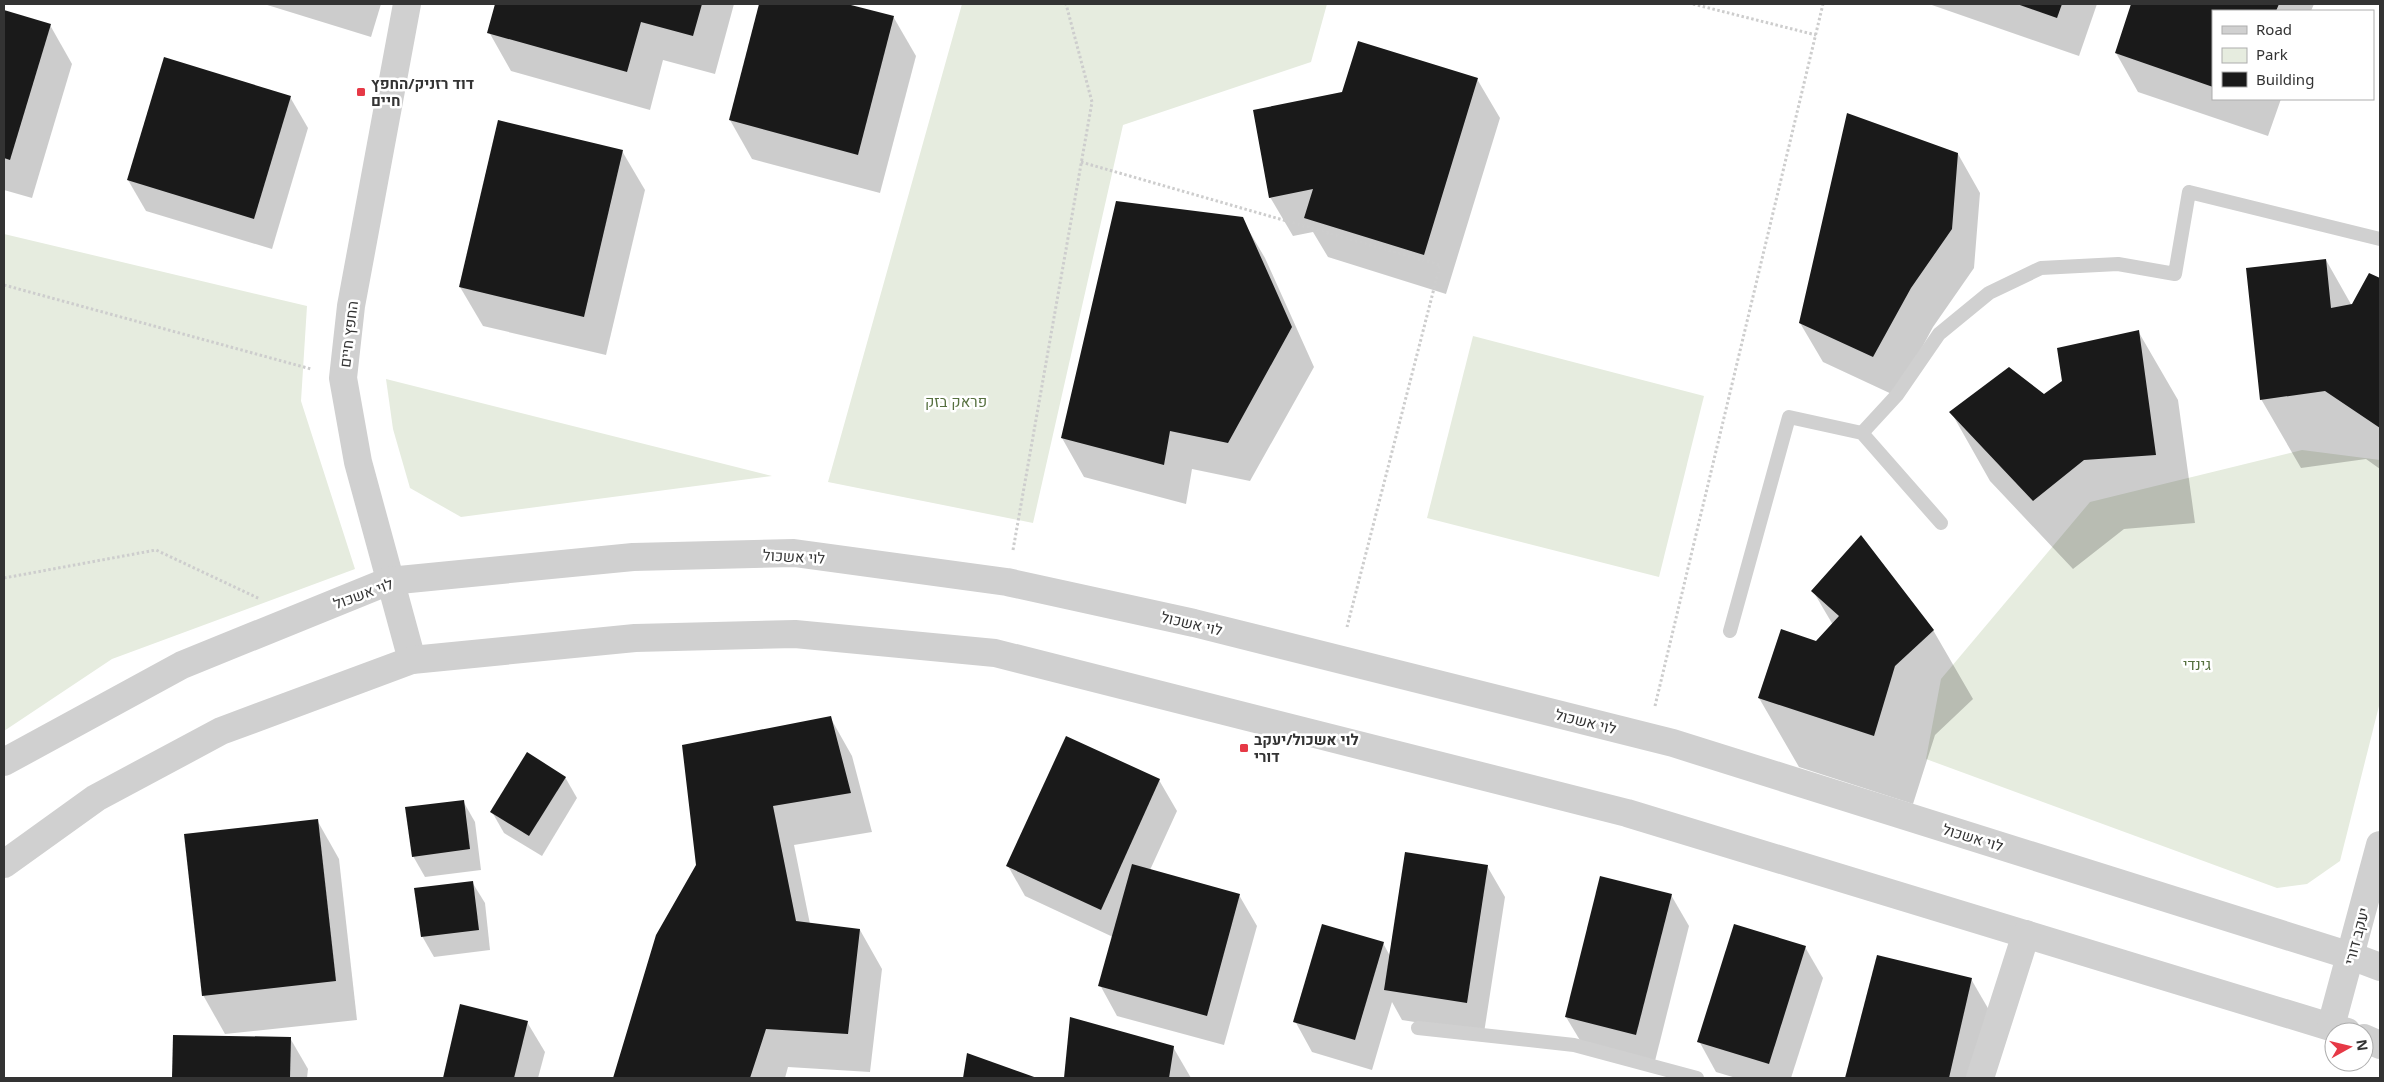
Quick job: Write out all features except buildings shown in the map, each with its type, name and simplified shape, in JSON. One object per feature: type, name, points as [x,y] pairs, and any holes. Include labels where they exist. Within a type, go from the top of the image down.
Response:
[{"type":"street","name":"החפץ חיים","points":[[407,4],[351,306],[342,378],[358,462],[412,660]]},
{"type":"street","name":"לוי אשכול","points":[[4,762],[182,665],[389,581],[633,557],[794,553],[1008,582],[1194,623],[1648,736],[2351,956],[2380,967]]},
{"type":"street","points":[[4,864],[96,798],[221,730],[412,660],[635,638],[795,634],[996,653],[1627,813],[2324,1024]]},
{"type":"street","name":"יעקב דורי","points":[[2340,1022],[2351,956],[2380,845]]},
{"type":"street","points":[[1980,1078],[2026,934]]},
{"type":"lane","points":[[1862,433],[1896,395],[1939,334],[1989,293],[2041,268],[2118,264],[2175,274],[2189,192],[2380,239]]},
{"type":"lane","points":[[1730,631],[1789,417],[1862,433],[1941,522]]},
{"type":"lane","points":[[1418,1028],[1574,1045],[1697,1078]]},
{"type":"path","points":[[1008,582],[1092,102],[1066,4]]},
{"type":"path","points":[[1693,4],[1816,35]]},
{"type":"path","points":[[1648,736],[1823,4]]},
{"type":"path","points":[[1081,162],[1440,265],[1339,659]]},
{"type":"path","points":[[4,285],[342,378]]},
{"type":"path","points":[[4,578],[156,550],[299,617]]},
{"type":"green space","name":"פראק בזק","points":[[962,4],[1327,4],[1311,62],[1123,125],[1033,523],[828,482]]},
{"type":"green space","points":[[4,234],[307,306],[301,401],[355,569],[112,659],[4,731]]},
{"type":"green space","points":[[1473,336],[1704,396],[1659,577],[1427,518]]},
{"type":"green space","points":[[386,379],[772,476],[461,517],[410,488],[393,429]]},
{"type":"green space","name":"גינדי","points":[[2302,450],[2380,460],[2380,702],[2340,861],[2307,884],[2277,888],[1926,759],[1941,679],[2090,502]]},
{"type":"place","name":"דוד רזניק/החפץ חיים","points":[[361,92]]},
{"type":"place","name":"לוי אשכול/יעקב דורי","points":[[1244,748]]}]
